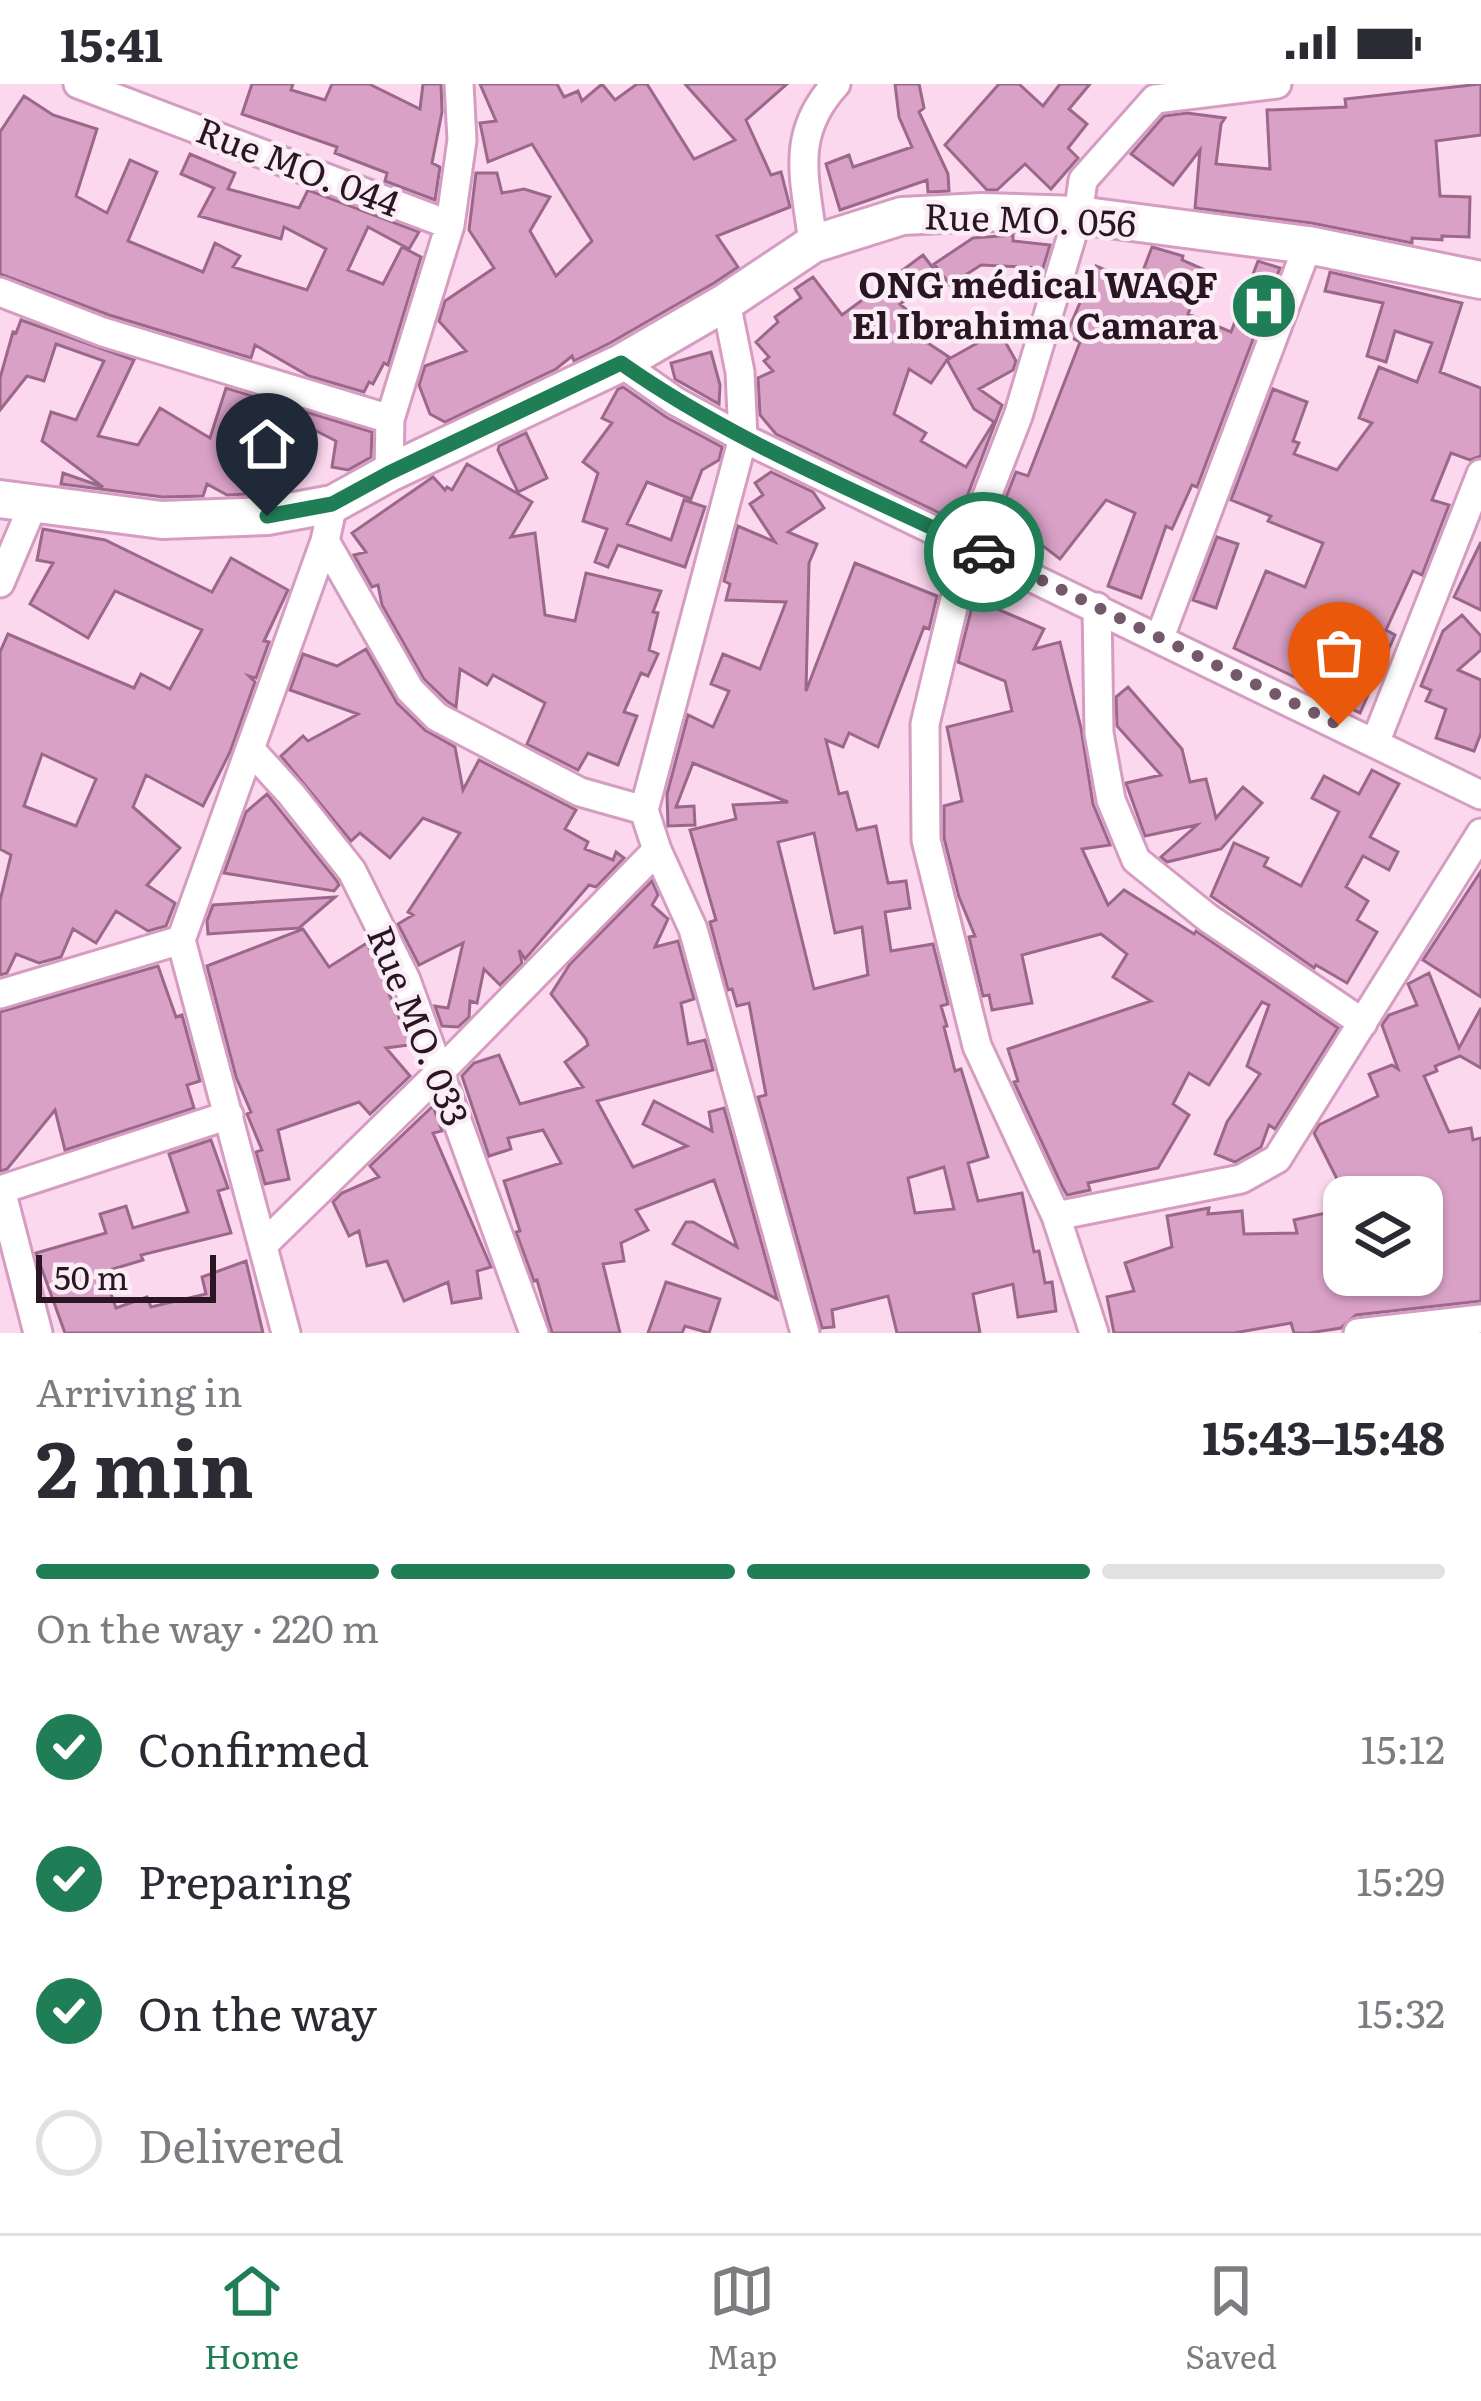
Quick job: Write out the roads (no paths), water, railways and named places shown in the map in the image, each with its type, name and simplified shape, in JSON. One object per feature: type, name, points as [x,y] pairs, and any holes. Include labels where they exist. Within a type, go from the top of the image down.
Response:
[{"type":"street","name":"Rue MO. 044","points":[[78,84],[450,225]]},
{"type":"street","points":[[389,473],[390,419],[450,225],[463,140],[459,84]]},
{"type":"street","points":[[813,244],[802,148],[816,106],[836,84]]},
{"type":"street","points":[[1094,1333],[1056,1216],[977,1046],[926,840],[925,724],[968,545],[1018,416],[1078,214],[1083,180],[1155,99],[1277,84]]},
{"type":"street","name":"Rue MO. 056","points":[[17,502],[162,520],[267,516],[332,504],[621,363],[813,244],[902,216],[1078,214],[1307,245],[1481,280]]},
{"type":"street","points":[[1160,637],[1307,245]]},
{"type":"street","points":[[0,292],[103,332],[390,419]]},
{"type":"street","points":[[726,302],[740,372],[742,438],[644,810],[693,929],[805,1333]]},
{"type":"street","points":[[621,363],[675,401],[742,438],[1481,795]]},
{"type":"street","points":[[1375,743],[1481,474]]},
{"type":"street","points":[[0,583],[17,502]]},
{"type":"street","points":[[286,1333],[182,940],[325,541],[332,504]]},
{"type":"street","points":[[325,541],[410,690],[437,717],[580,792],[644,810]]},
{"type":"street","points":[[1097,607],[1099,733],[1111,800],[1136,860],[1208,918],[1363,1023]]},
{"type":"street","name":"Rue MO. 033","points":[[250,749],[352,872],[406,980],[533,1333]]},
{"type":"street","points":[[1056,1216],[1241,1179],[1277,1159],[1481,833]]},
{"type":"street","points":[[263,1245],[657,850]]},
{"type":"street","points":[[0,994],[182,940]]},
{"type":"street","points":[[38,1333],[0,1190],[229,1115]]},
{"type":"street","points":[[1358,1333],[1481,1319]]},
{"type":"place","name":"ONG médical WAQF El Ibrahima Camara","points":[[1264,306]]}]
